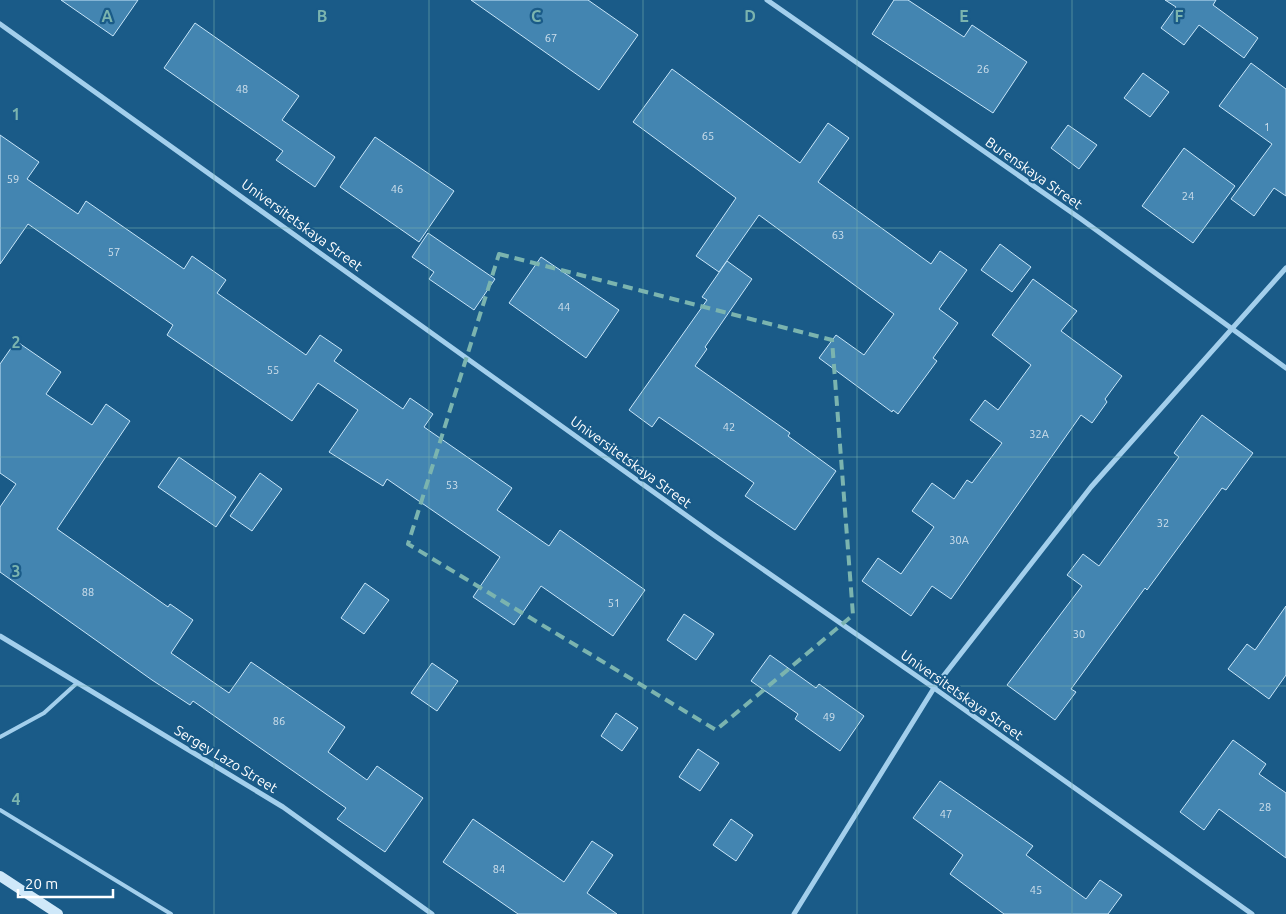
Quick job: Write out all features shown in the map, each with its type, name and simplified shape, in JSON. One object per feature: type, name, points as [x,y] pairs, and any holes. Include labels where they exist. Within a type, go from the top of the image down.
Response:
[{"type":"main road","points":[[0,876],[58,914]]},
{"type":"street","name":"Burenskaya Street","points":[[766,0],[1081,219],[1286,368]]},
{"type":"street","name":"Universitetskaya Street","points":[[0,24],[715,536],[934,688],[1252,914]]},
{"type":"street","points":[[794,914],[934,688],[1092,487],[1230,328],[1286,268]]},
{"type":"street","name":"Sergey Lazo Street","points":[[0,636],[283,807],[432,914]]},
{"type":"lane","points":[[0,737],[44,713],[77,682]]},
{"type":"lane","points":[[0,810],[171,914]]},
{"type":"highlighted area","points":[[499,254],[832,340],[853,615],[716,730],[408,544]]},
{"type":"building","points":[[61,0],[138,0],[113,36]]},
{"type":"building","points":[[471,0],[588,0],[638,35],[599,90]]},
{"type":"building","points":[[894,0],[908,0],[964,37],[972,25],[1027,62],[993,113],[872,34]]},
{"type":"building","points":[[1165,0],[1216,0],[1213,5],[1258,38],[1244,58],[1199,25],[1184,45],[1161,28],[1176,7]]},
{"type":"building","points":[[195,23],[299,96],[282,120],[335,157],[315,187],[276,160],[283,151],[164,68]]},
{"type":"building","points":[[1251,63],[1286,89],[1286,196],[1274,188],[1254,216],[1231,199],[1272,144],[1219,106]]},
{"type":"building","points":[[672,69],[800,163],[828,123],[849,138],[818,182],[931,264],[940,251],[967,270],[939,309],[958,323],[933,358],[937,361],[898,414],[893,410],[892,412],[819,358],[836,335],[864,355],[894,314],[759,215],[719,272],[696,256],[736,198],[633,122]]},
{"type":"building","points":[[1143,73],[1169,92],[1150,117],[1124,98]]},
{"type":"building","points":[[1068,125],[1097,145],[1079,169],[1051,148]]},
{"type":"building","points":[[0,135],[39,162],[27,179],[78,214],[86,201],[184,269],[192,256],[226,280],[217,293],[306,355],[320,335],[342,350],[334,361],[403,409],[410,398],[433,414],[424,427],[512,488],[497,510],[549,546],[560,530],[645,590],[613,636],[541,586],[514,625],[473,597],[500,557],[387,479],[383,486],[329,452],[358,410],[318,383],[292,421],[167,335],[173,325],[28,224],[0,264]]},
{"type":"building","points":[[375,137],[454,191],[419,242],[340,187]]},
{"type":"building","points":[[1184,148],[1235,186],[1193,243],[1142,206]]},
{"type":"building","points":[[428,233],[495,279],[474,310],[429,279],[434,272],[412,257]]},
{"type":"building","points":[[1000,244],[1031,267],[1012,292],[981,270]]},
{"type":"building","points":[[541,257],[619,310],[586,358],[509,303]]},
{"type":"building","points":[[727,261],[752,279],[705,347],[707,349],[695,366],[790,433],[788,436],[836,471],[795,530],[745,496],[754,483],[659,417],[652,427],[629,410],[707,300],[702,297]]},
{"type":"building","points":[[1033,279],[1077,311],[1061,331],[1122,376],[1105,399],[1107,402],[1092,423],[1081,415],[951,599],[932,586],[911,616],[862,581],[878,558],[901,574],[934,527],[912,511],[932,483],[954,499],[967,480],[972,483],[1002,443],[970,420],[985,400],[998,410],[1031,365],[992,335]]},
{"type":"building","points":[[16,341],[61,372],[46,394],[92,425],[106,404],[130,421],[57,529],[168,607],[170,604],[193,620],[171,653],[229,693],[251,662],[345,727],[328,752],[367,780],[377,766],[423,798],[385,852],[337,819],[346,808],[193,701],[190,705],[152,680],[0,572],[0,507],[16,484],[0,473],[0,364]]},
{"type":"building","points":[[1202,415],[1253,453],[1226,490],[1222,488],[1147,590],[1145,588],[1071,689],[1076,692],[1055,720],[1007,685],[1082,586],[1067,575],[1083,554],[1099,566],[1179,457],[1174,453]]},
{"type":"building","points":[[179,457],[236,497],[216,527],[158,487]]},
{"type":"building","points":[[260,473],[282,489],[252,531],[230,516]]},
{"type":"building","points":[[365,583],[389,600],[364,634],[341,618]]},
{"type":"building","points":[[1286,606],[1286,675],[1269,699],[1228,669],[1247,644],[1255,650]]},
{"type":"building","points":[[684,614],[714,634],[696,660],[667,640]]},
{"type":"building","points":[[770,655],[816,688],[819,684],[864,716],[840,751],[795,719],[798,714],[751,681]]},
{"type":"building","points":[[432,663],[458,681],[437,711],[411,693]]},
{"type":"building","points":[[616,713],[638,728],[622,751],[601,736]]},
{"type":"building","points":[[1233,740],[1266,764],[1259,774],[1286,793],[1286,858],[1219,809],[1204,830],[1180,812]]},
{"type":"building","points":[[698,749],[719,763],[700,791],[679,777]]},
{"type":"building","points":[[940,781],[1033,846],[1026,855],[1086,899],[1100,880],[1122,895],[1108,914],[1004,914],[950,874],[963,855],[913,818]]},
{"type":"building","points":[[473,819],[564,882],[592,841],[613,855],[587,893],[617,914],[518,914],[443,862]]},
{"type":"building","points":[[731,819],[753,835],[736,861],[713,845]]}]
